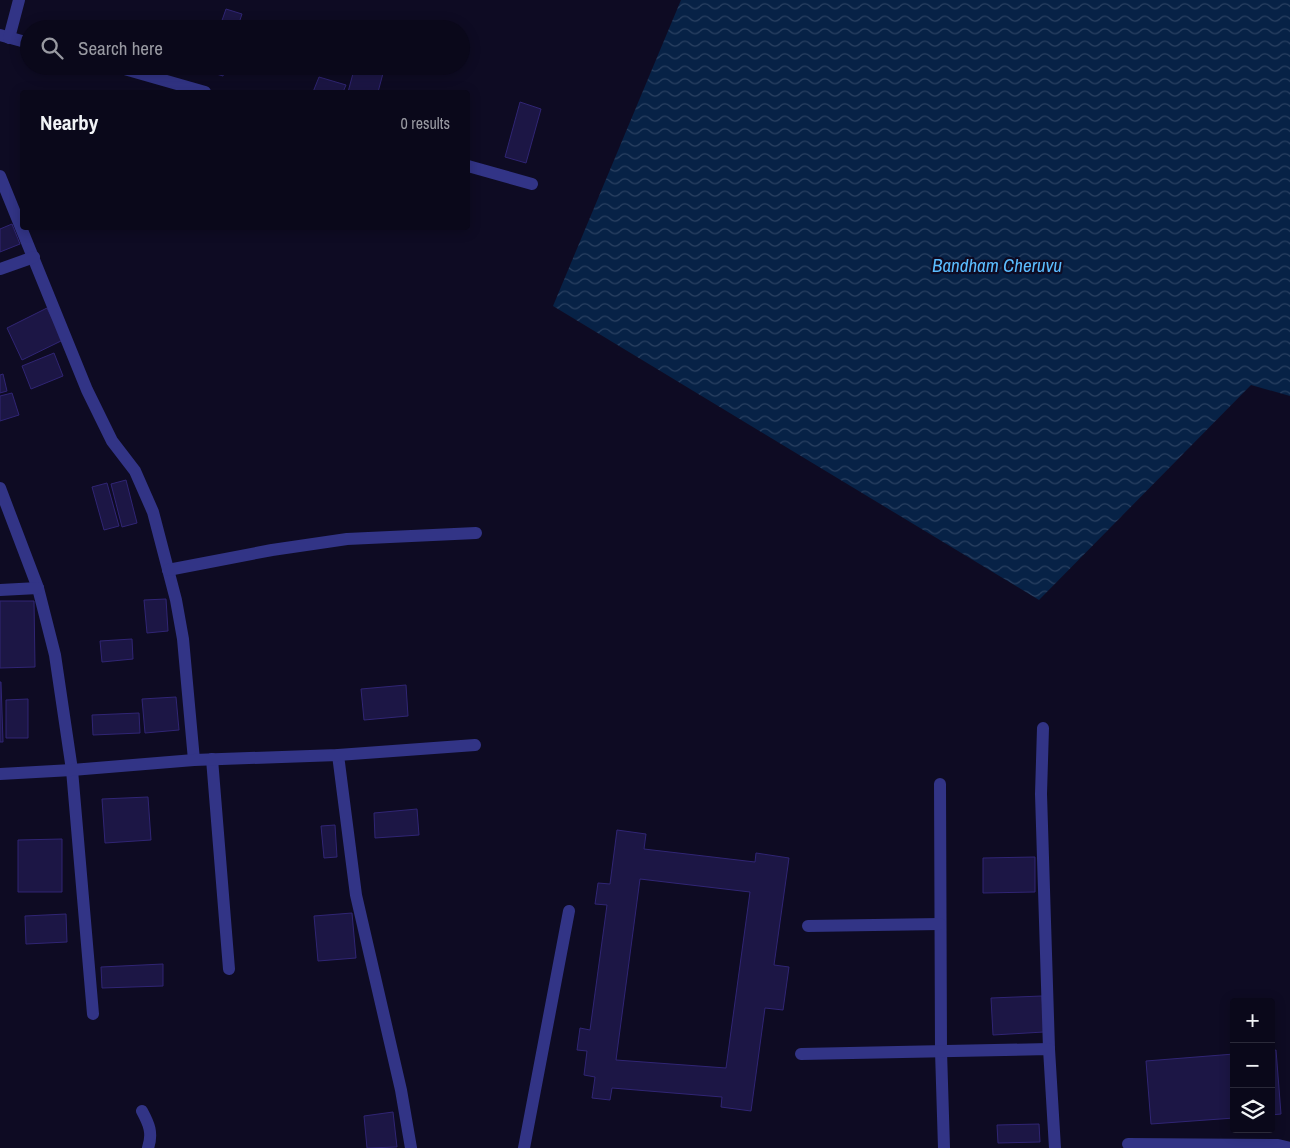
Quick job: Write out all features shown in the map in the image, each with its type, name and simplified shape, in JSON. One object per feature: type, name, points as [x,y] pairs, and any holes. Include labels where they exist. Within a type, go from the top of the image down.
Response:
[{"type":"street","points":[[19,0],[4,37],[20,41]]},
{"type":"street","points":[[146,75],[199,90]]},
{"type":"street","points":[[470,167],[532,184]]},
{"type":"street","points":[[0,176],[20,224]]},
{"type":"street","points":[[23,230],[87,390],[112,440],[135,471],[153,512],[176,600],[183,639],[194,760]]},
{"type":"street","points":[[0,270],[34,257]]},
{"type":"street","points":[[0,488],[38,588],[55,655],[72,770],[93,1014]]},
{"type":"street","points":[[168,570],[272,550],[338,540],[476,533]]},
{"type":"street","points":[[0,590],[38,588]]},
{"type":"street","points":[[1042,728],[1041,794],[1049,1048],[1055,1148]]},
{"type":"street","points":[[0,774],[194,760],[338,755],[475,745]]},
{"type":"street","points":[[338,755],[356,895],[401,1090],[411,1148]]},
{"type":"street","points":[[212,759],[229,969]]},
{"type":"street","points":[[940,784],[941,1051],[944,1148]]},
{"type":"street","points":[[524,1148],[569,911]]},
{"type":"street","points":[[808,926],[940,924]]},
{"type":"street","points":[[801,1054],[1049,1048]]},
{"type":"street","points":[[142,1110],[149,1123],[151,1134],[148,1148]]},
{"type":"street","points":[[1128,1144],[1278,1145],[1290,1148]]},
{"type":"water","name":"Bandham Cheruvu","points":[[681,0],[1290,0],[1290,396],[1251,385],[1039,600],[553,306]]},
{"type":"building","points":[[226,9],[242,14],[240,20],[222,20]]},
{"type":"building","points":[[353,75],[383,75],[379,90],[349,90]]},
{"type":"building","points":[[319,77],[346,85],[344,90],[314,90]]},
{"type":"building","points":[[520,102],[541,109],[526,163],[505,157]]},
{"type":"building","points":[[12,224],[20,244],[0,252],[0,229]]},
{"type":"building","points":[[47,308],[63,340],[22,360],[7,328]]},
{"type":"building","points":[[54,353],[63,376],[31,389],[22,366]]},
{"type":"building","points":[[3,374],[7,391],[0,393],[0,375]]},
{"type":"building","points":[[12,393],[19,415],[0,421],[0,396]]},
{"type":"building","points":[[126,480],[137,523],[122,527],[111,484]]},
{"type":"building","points":[[107,483],[119,526],[104,530],[92,487]]},
{"type":"building","points":[[166,599],[168,631],[147,633],[144,600]]},
{"type":"building","points":[[0,601],[34,601],[35,667],[0,668]]},
{"type":"building","points":[[132,639],[133,659],[102,662],[100,641]]},
{"type":"building","points":[[1,682],[3,742],[0,742]]},
{"type":"building","points":[[406,685],[408,716],[364,720],[361,689]]},
{"type":"building","points":[[176,697],[179,730],[145,733],[142,699]]},
{"type":"building","points":[[28,699],[28,738],[6,738],[6,700]]},
{"type":"building","points":[[139,713],[140,733],[93,735],[92,715]]},
{"type":"building","points":[[148,797],[151,840],[105,843],[102,799]]},
{"type":"building","points":[[417,809],[419,835],[375,838],[374,813]]},
{"type":"building","points":[[335,825],[337,857],[324,858],[321,826]]},
{"type":"building","points":[[617,830],[646,834],[644,849],[755,862],[756,853],[789,858],[774,965],[789,967],[783,1010],[765,1008],[751,1111],[721,1107],[722,1097],[612,1088],[610,1100],[592,1098],[595,1077],[584,1075],[587,1051],[577,1050],[580,1028],[590,1030],[607,905],[595,904],[598,883],[610,884]],"holes":[[[640,879],[750,892],[726,1068],[616,1060]]]},
{"type":"building","points":[[62,839],[62,892],[18,892],[18,840]]},
{"type":"building","points":[[1035,857],[1035,892],[983,893],[983,858]]},
{"type":"building","points":[[352,913],[356,958],[318,961],[314,916]]},
{"type":"building","points":[[66,914],[67,942],[26,944],[25,916]]},
{"type":"building","points":[[163,964],[163,986],[102,988],[101,967]]},
{"type":"building","points":[[1042,996],[1044,1032],[993,1035],[991,998]]},
{"type":"building","points":[[1275,1050],[1281,1114],[1275,1115],[1275,1088]]},
{"type":"building","points":[[1230,1054],[1230,1118],[1151,1124],[1146,1061]]},
{"type":"building","points":[[393,1112],[397,1147],[367,1148],[364,1116]]},
{"type":"building","points":[[1039,1124],[1040,1142],[998,1143],[997,1125]]}]
